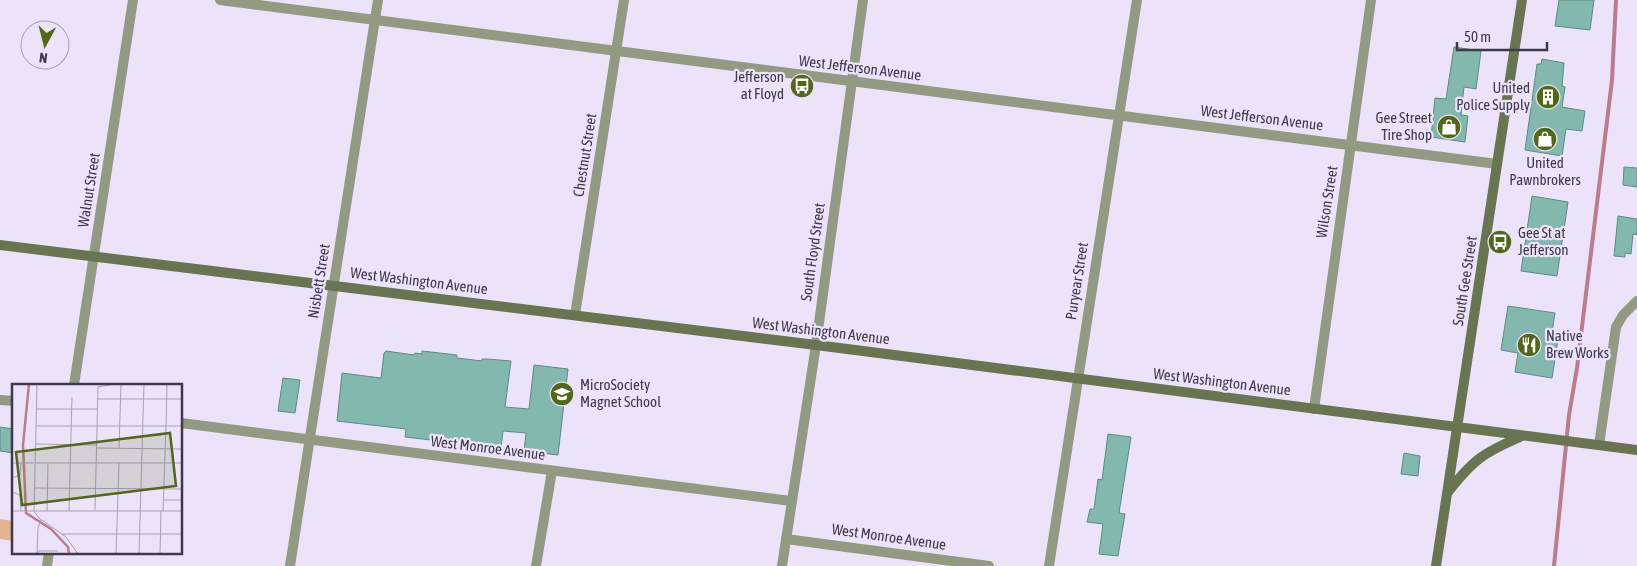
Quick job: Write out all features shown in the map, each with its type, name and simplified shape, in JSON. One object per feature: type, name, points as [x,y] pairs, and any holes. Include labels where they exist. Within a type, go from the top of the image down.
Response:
[{"type":"street","name":"Walnut Street","points":[[74,384],[133,0]]},
{"type":"street","name":"West Jefferson Avenue","points":[[220,0],[1497,164]]},
{"type":"street","name":"Nisbett Street","points":[[290,566],[378,0]]},
{"type":"street","name":"Chestnut Street","points":[[575,315],[624,0]]},
{"type":"street","name":"South Floyd Street","points":[[782,566],[816,345],[850,82],[863,0]]},
{"type":"street","name":"Puryear Street","points":[[1049,566],[1136,0]]},
{"type":"street","name":"Wilson Street","points":[[1314,408],[1371,0]]},
{"type":"street","name":"South Gee Street","points":[[1436,566],[1522,0]]},
{"type":"street","name":"West Washington Avenue","points":[[0,245],[816,345],[1637,450]]},
{"type":"street","points":[[1595,444],[1616,327],[1623,315],[1637,301]]},
{"type":"street","name":"West Monroe Avenue","points":[[182,423],[791,501]]},
{"type":"street","points":[[1447,492],[1466,468],[1486,452],[1522,436]]},
{"type":"street","points":[[536,566],[552,471]]},
{"type":"street","name":"West Monroe Avenue","points":[[786,539],[989,566]]},
{"type":"shaded area","points":[[0,519],[12,521],[12,541],[0,539]]},
{"type":"building","points":[[1559,0],[1594,0],[1590,30],[1555,26]]},
{"type":"building","points":[[1454,47],[1481,51],[1476,89],[1464,87],[1461,115],[1468,116],[1465,142],[1431,137],[1435,98],[1446,99]]},
{"type":"building","points":[[1542,59],[1564,63],[1562,86],[1565,87],[1562,107],[1585,111],[1582,131],[1566,129],[1562,156],[1525,150],[1537,64],[1541,64]]},
{"type":"building","points":[[1624,167],[1637,168],[1637,187],[1623,185]]},
{"type":"building","points":[[1532,196],[1568,202],[1557,276],[1521,271]]},
{"type":"building","points":[[1618,216],[1637,219],[1637,235],[1633,234],[1631,254],[1625,253],[1625,257],[1614,256]]},
{"type":"building","name":"Native Brew Works","points":[[1508,306],[1555,313],[1551,339],[1558,340],[1552,378],[1515,372],[1518,353],[1501,350]]},
{"type":"building","points":[[386,351],[414,355],[415,353],[422,354],[422,351],[457,355],[457,358],[482,361],[482,359],[487,359],[511,361],[505,407],[529,409],[534,365],[568,369],[558,455],[524,451],[526,433],[503,431],[501,448],[405,437],[406,429],[337,421],[342,373],[381,378],[384,353]]},
{"type":"building","points":[[283,378],[300,380],[295,413],[278,411]]},
{"type":"building","points":[[0,427],[12,429],[12,453],[0,451]]},
{"type":"building","points":[[1108,434],[1131,437],[1119,513],[1125,514],[1118,556],[1099,554],[1103,524],[1087,522],[1090,509],[1094,509],[1098,479],[1102,480]]},
{"type":"building","points":[[1404,453],[1420,456],[1418,476],[1401,474]]},
{"type":"waterway","points":[[1554,566],[1569,415],[1577,368],[1612,80],[1616,0]]},
{"type":"place","name":"Jefferson at Floyd","points":[[802,86]]},
{"type":"place","name":"United Police Supply","points":[[1548,97]]},
{"type":"place","name":"Gee Street Tire Shop","points":[[1449,127]]},
{"type":"place","name":"United Pawnbrokers","points":[[1545,139]]},
{"type":"place","name":"Gee St at Jefferson","points":[[1500,242]]},
{"type":"place","name":"Native Brew Works","points":[[1529,345]]},
{"type":"place","name":"MicroSociety Magnet School","points":[[562,394]]}]
